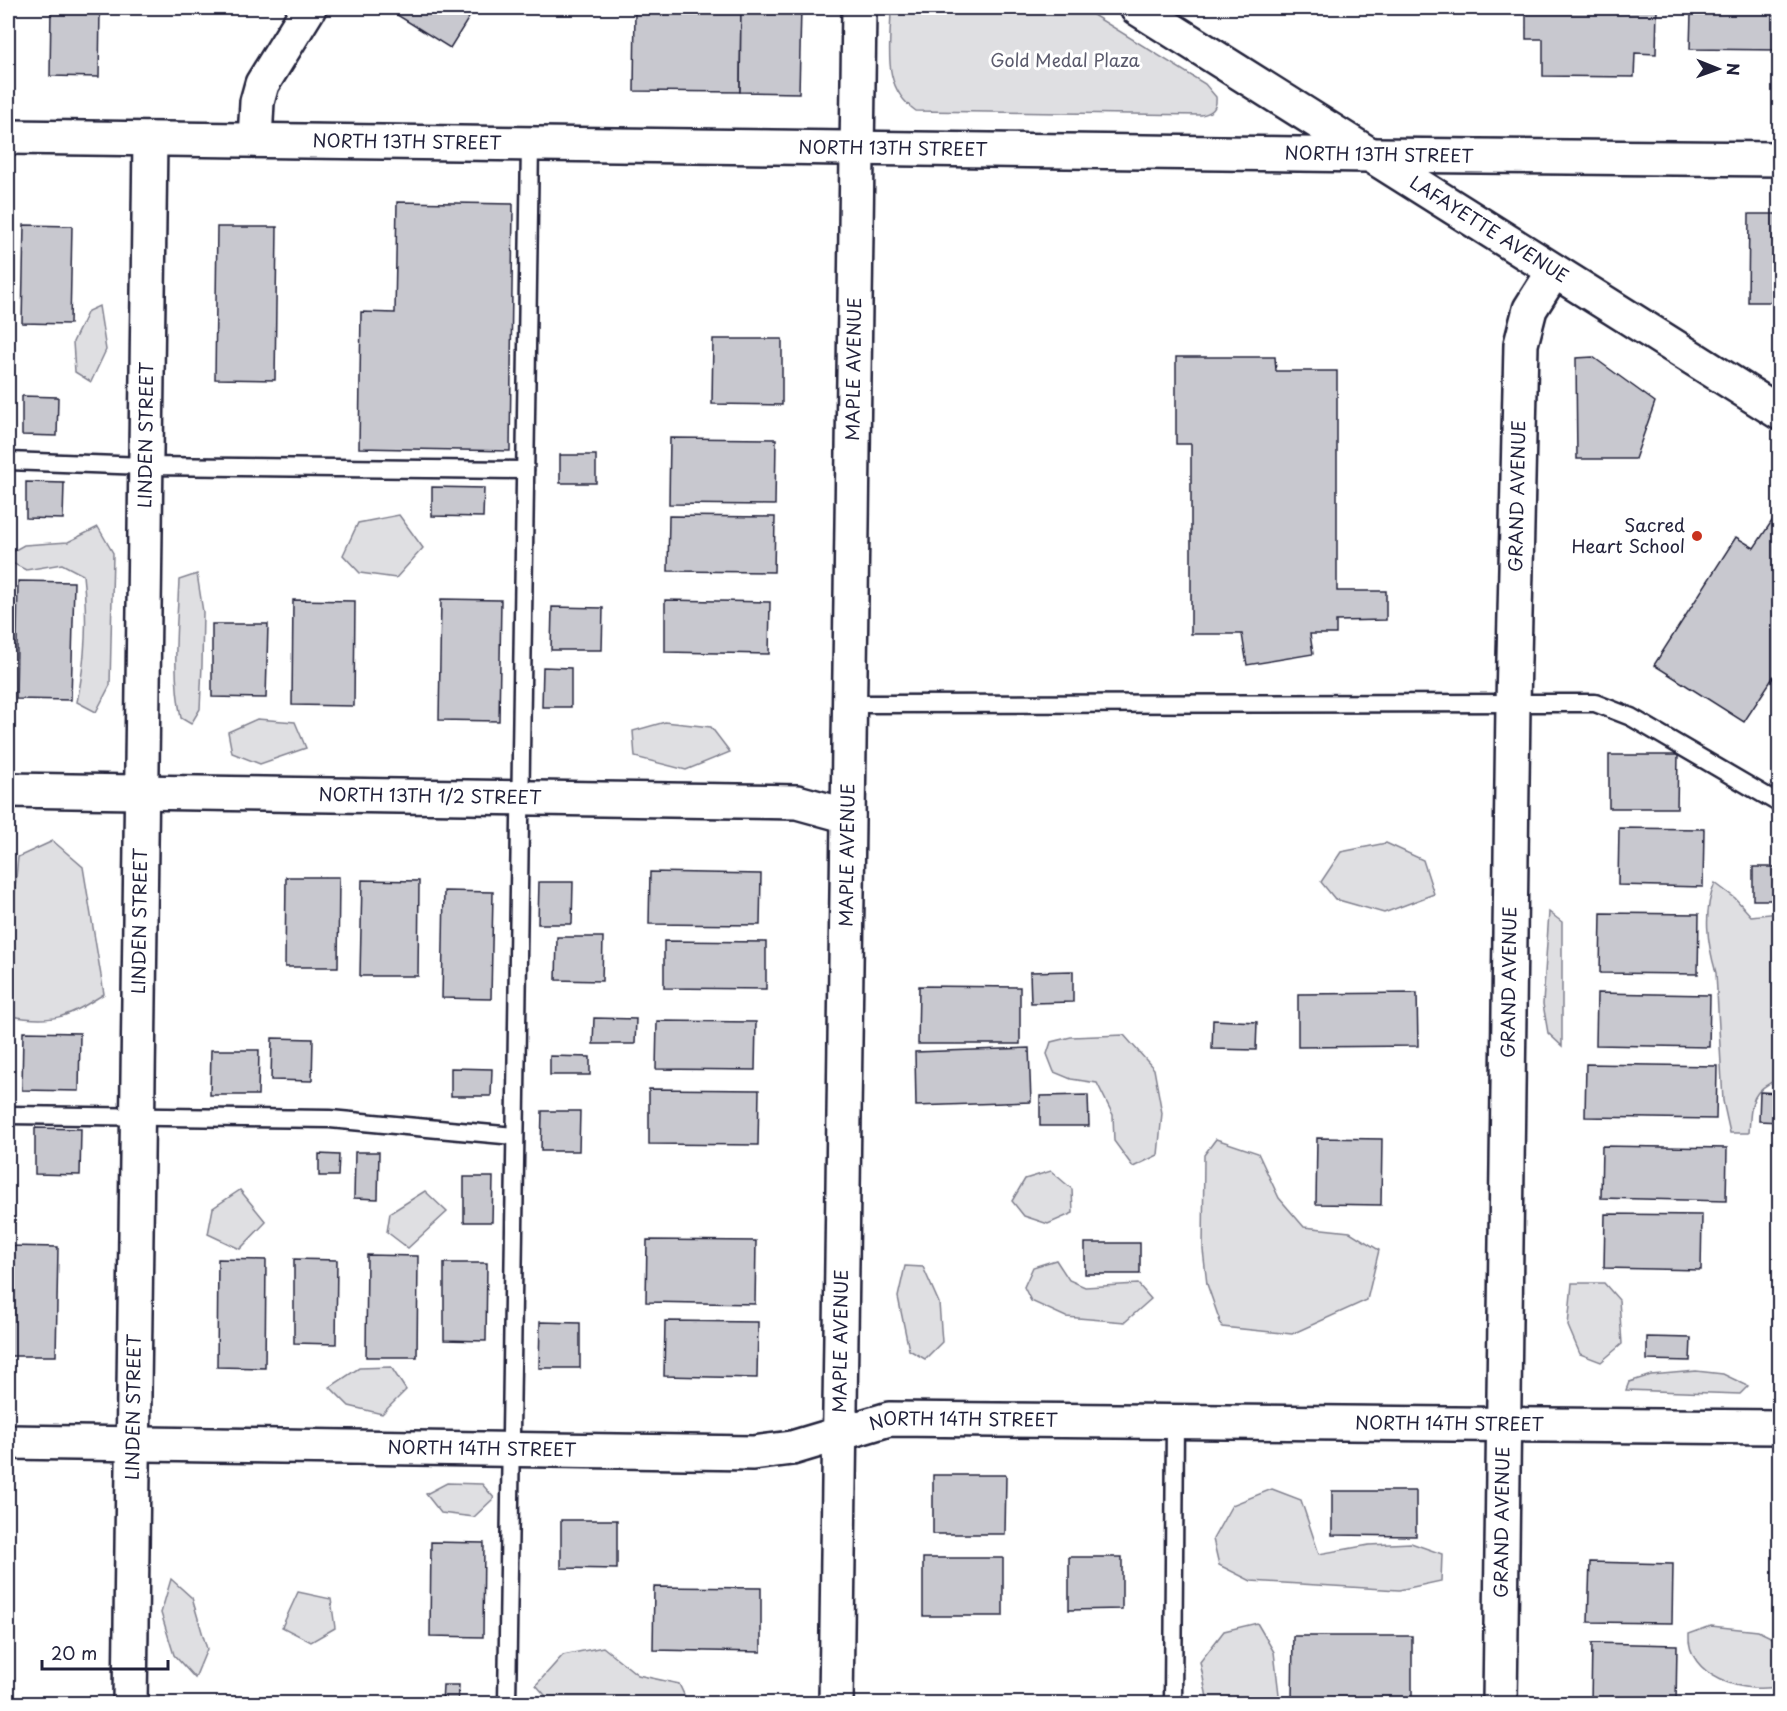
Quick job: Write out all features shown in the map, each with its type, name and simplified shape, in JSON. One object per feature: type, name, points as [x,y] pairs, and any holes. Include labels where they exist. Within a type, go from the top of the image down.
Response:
[{"type":"street","points":[[255,140],[256,102],[262,84],[309,8]]},
{"type":"street","name":"MAPLE AVENUE","points":[[836,1704],[859,8]]},
{"type":"street","name":"LAFAYETTE AVENUE","points":[[1137,8],[1779,413]]},
{"type":"street","name":"NORTH 13TH STREET","points":[[8,137],[1779,159]]},
{"type":"street","name":"LINDEN STREET","points":[[130,1704],[150,139]]},
{"type":"street","name":"GRAND AVENUE","points":[[1500,1704],[1513,704],[1521,344],[1530,309],[1554,271]]},
{"type":"street","name":"NORTH 13TH 1/2 STREET","points":[[8,790],[797,802],[848,816]]},
{"type":"street","name":"NORTH 14TH STREET","points":[[8,1442],[753,1453],[792,1448],[889,1419],[1779,1427]]},
{"type":"lane","points":[[507,1704],[518,796],[530,144]]},
{"type":"lane","points":[[8,461],[145,466],[525,470]]},
{"type":"lane","points":[[849,704],[1595,703],[1631,717],[1779,804]]},
{"type":"lane","points":[[8,1115],[330,1119],[514,1136]]},
{"type":"lane","points":[[1173,1704],[1175,1420]]},
{"type":"green space","name":"Gold Medal Plaza","points":[[891,8],[1082,8],[1205,84],[1216,97],[1216,105],[1211,112],[1201,115],[916,111],[897,90],[892,77],[889,51]]},
{"type":"green space","points":[[99,306],[106,350],[91,382],[75,372],[73,342],[88,311]]},
{"type":"green space","points":[[399,515],[423,548],[396,578],[360,573],[343,555],[358,523]]},
{"type":"green space","points":[[98,527],[113,553],[110,685],[96,712],[77,702],[85,638],[83,575],[62,564],[26,570],[8,561],[8,554],[24,545],[68,542]]},
{"type":"green space","points":[[197,574],[203,612],[202,665],[200,709],[191,724],[181,718],[178,701],[176,632],[179,580]]},
{"type":"green space","points":[[257,719],[295,722],[306,748],[260,764],[232,753],[228,732]]},
{"type":"green space","points":[[665,722],[711,727],[730,752],[686,770],[635,757],[633,731]]},
{"type":"green space","points":[[53,841],[83,867],[104,994],[60,1017],[38,1019],[10,1016],[8,961],[18,857]]},
{"type":"green space","points":[[1386,843],[1423,860],[1434,894],[1384,913],[1335,899],[1321,882],[1341,852]]},
{"type":"green space","points":[[1715,883],[1735,898],[1751,916],[1779,913],[1779,1079],[1769,1083],[1757,1093],[1750,1114],[1749,1133],[1730,1133],[1723,1101],[1716,973],[1710,950],[1708,927],[1709,905]]},
{"type":"green space","points":[[1549,912],[1562,922],[1562,1046],[1548,1033],[1543,1004]]},
{"type":"green space","points":[[1124,1035],[1154,1069],[1162,1113],[1158,1155],[1133,1167],[1114,1141],[1113,1115],[1097,1083],[1071,1079],[1054,1072],[1047,1054],[1051,1042],[1071,1037]]},
{"type":"green space","points":[[1216,1139],[1258,1153],[1279,1198],[1304,1227],[1350,1232],[1379,1250],[1367,1300],[1292,1334],[1222,1327],[1207,1284],[1203,1250],[1204,1155]]},
{"type":"green space","points":[[1051,1171],[1072,1189],[1073,1213],[1048,1224],[1024,1216],[1012,1201],[1025,1179]]},
{"type":"green space","points":[[240,1190],[266,1222],[240,1249],[208,1234],[213,1208]]},
{"type":"green space","points":[[425,1191],[447,1212],[408,1248],[387,1232],[390,1213]]},
{"type":"green space","points":[[1056,1260],[1069,1280],[1085,1287],[1138,1284],[1151,1299],[1125,1322],[1066,1317],[1031,1301],[1024,1287],[1033,1267]]},
{"type":"green space","points":[[905,1266],[923,1267],[939,1303],[942,1342],[925,1359],[909,1350],[898,1297]]},
{"type":"green space","points":[[1572,1283],[1604,1283],[1619,1300],[1622,1344],[1601,1362],[1580,1354],[1568,1326]]},
{"type":"green space","points":[[391,1367],[406,1390],[382,1414],[349,1406],[330,1387],[359,1368]]},
{"type":"green space","points":[[1696,1371],[1723,1374],[1748,1386],[1740,1394],[1626,1390],[1629,1382],[1651,1375]]},
{"type":"green space","points":[[447,1483],[482,1484],[494,1498],[474,1517],[441,1513],[426,1494]]},
{"type":"green space","points":[[1272,1489],[1301,1500],[1319,1554],[1369,1545],[1411,1543],[1442,1554],[1441,1581],[1399,1590],[1251,1581],[1219,1565],[1213,1539],[1232,1505]]},
{"type":"green space","points":[[171,1579],[192,1598],[207,1649],[195,1678],[174,1655],[161,1613]]},
{"type":"green space","points":[[298,1592],[331,1599],[335,1628],[311,1642],[282,1627]]},
{"type":"green space","points":[[1257,1623],[1274,1652],[1280,1703],[1208,1703],[1200,1662],[1224,1631]]},
{"type":"green space","points":[[1711,1626],[1758,1631],[1779,1641],[1779,1686],[1750,1688],[1720,1680],[1707,1672],[1697,1662],[1691,1649],[1689,1634]]},
{"type":"green space","points":[[603,1647],[638,1675],[679,1684],[688,1703],[552,1703],[536,1685],[563,1655]]},
{"type":"building","points":[[51,8],[100,8],[99,77],[50,76]]},
{"type":"building","points":[[386,8],[475,8],[450,48]]},
{"type":"building","points":[[635,8],[741,8],[740,92],[634,91]]},
{"type":"building","points":[[741,8],[801,8],[799,93],[740,92]]},
{"type":"building","points":[[1526,8],[1657,8],[1656,54],[1635,53],[1634,77],[1543,76],[1543,39],[1526,39]]},
{"type":"building","points":[[1700,8],[1780,8],[1780,50],[1690,49],[1691,13],[1700,13]]},
{"type":"building","points":[[397,202],[513,204],[510,451],[359,448],[361,312],[395,313]]},
{"type":"building","points":[[1749,214],[1780,214],[1780,302],[1748,302]]},
{"type":"building","points":[[24,225],[72,226],[70,324],[22,323]]},
{"type":"building","points":[[217,227],[277,227],[275,380],[215,379]]},
{"type":"building","points":[[713,339],[782,339],[782,405],[712,404]]},
{"type":"building","points":[[8,340],[13,340],[12,374],[8,373]]},
{"type":"building","points":[[1176,357],[1275,357],[1276,371],[1337,371],[1337,591],[1386,591],[1386,620],[1336,621],[1336,634],[1310,634],[1313,654],[1247,665],[1242,634],[1191,634],[1191,444],[1176,444]]},
{"type":"building","points":[[1593,357],[1655,402],[1635,459],[1577,459],[1576,358]]},
{"type":"building","points":[[22,396],[58,397],[57,436],[22,435]]},
{"type":"building","points":[[670,438],[776,439],[775,505],[669,504]]},
{"type":"building","points":[[560,455],[596,455],[596,483],[560,483]]},
{"type":"building","points":[[26,482],[64,483],[63,519],[26,518]]},
{"type":"building","points":[[432,487],[484,488],[483,517],[432,516]]},
{"type":"building","points":[[1780,509],[1780,667],[1744,722],[1654,665],[1736,537],[1754,548]]},
{"type":"building","points":[[669,516],[775,517],[774,572],[668,571]]},
{"type":"building","points":[[18,581],[74,582],[71,700],[16,699]]},
{"type":"building","points":[[441,599],[501,600],[499,721],[439,720]]},
{"type":"building","points":[[293,600],[355,601],[354,706],[292,705]]},
{"type":"building","points":[[665,600],[770,602],[769,654],[665,652]]},
{"type":"building","points":[[552,607],[603,608],[602,650],[551,650]]},
{"type":"building","points":[[212,624],[268,624],[266,698],[212,697]]},
{"type":"building","points":[[543,667],[571,668],[571,707],[542,707]]},
{"type":"building","points":[[1609,755],[1678,755],[1677,808],[1609,808]]},
{"type":"building","points":[[1619,828],[1704,829],[1703,887],[1618,885]]},
{"type":"building","points":[[1753,867],[1780,867],[1780,900],[1753,900]]},
{"type":"building","points":[[650,872],[761,874],[760,925],[649,924]]},
{"type":"building","points":[[286,877],[339,877],[338,967],[285,967]]},
{"type":"building","points":[[362,880],[419,881],[418,976],[360,976]]},
{"type":"building","points":[[539,882],[573,882],[572,924],[538,924]]},
{"type":"building","points":[[444,891],[493,892],[491,999],[442,998]]},
{"type":"building","points":[[1601,913],[1699,914],[1698,974],[1600,973]]},
{"type":"building","points":[[557,937],[603,937],[602,981],[556,980]]},
{"type":"building","points":[[664,941],[766,942],[766,989],[664,988]]},
{"type":"building","points":[[1073,971],[1073,1002],[1031,1003],[1030,972]]},
{"type":"building","points":[[919,986],[1020,987],[1020,1044],[918,1044]]},
{"type":"building","points":[[1417,993],[1418,1046],[1298,1047],[1298,994]]},
{"type":"building","points":[[1597,993],[1710,995],[1709,1047],[1596,1045]]},
{"type":"building","points":[[594,1018],[636,1019],[635,1044],[593,1044]]},
{"type":"building","points":[[1213,1020],[1257,1022],[1256,1050],[1212,1049]]},
{"type":"building","points":[[657,1021],[756,1022],[755,1070],[656,1069]]},
{"type":"building","points":[[23,1032],[80,1033],[79,1091],[22,1090]]},
{"type":"building","points":[[272,1038],[313,1039],[312,1081],[271,1080]]},
{"type":"building","points":[[1029,1048],[1031,1102],[916,1106],[915,1052]]},
{"type":"building","points":[[211,1050],[259,1050],[258,1095],[210,1095]]},
{"type":"building","points":[[550,1056],[590,1057],[590,1075],[550,1075]]},
{"type":"building","points":[[1586,1064],[1717,1066],[1716,1119],[1585,1117]]},
{"type":"building","points":[[451,1068],[492,1069],[491,1096],[451,1096]]},
{"type":"building","points":[[649,1089],[759,1090],[758,1145],[649,1144]]},
{"type":"building","points":[[1760,1092],[1780,1093],[1780,1122],[1759,1121]]},
{"type":"building","points":[[1088,1095],[1089,1126],[1040,1126],[1040,1096]]},
{"type":"building","points":[[542,1111],[580,1111],[579,1151],[541,1151]]},
{"type":"building","points":[[35,1128],[81,1129],[80,1175],[35,1174]]},
{"type":"building","points":[[1317,1138],[1382,1139],[1381,1205],[1316,1204]]},
{"type":"building","points":[[1602,1146],[1727,1148],[1726,1201],[1601,1198]]},
{"type":"building","points":[[355,1152],[379,1152],[378,1199],[354,1198]]},
{"type":"building","points":[[319,1154],[339,1155],[338,1176],[319,1176]]},
{"type":"building","points":[[464,1177],[493,1177],[492,1222],[464,1222]]},
{"type":"building","points":[[1605,1214],[1702,1215],[1701,1270],[1604,1268]]},
{"type":"building","points":[[647,1240],[756,1241],[755,1304],[646,1302]]},
{"type":"building","points":[[1085,1243],[1140,1243],[1140,1274],[1085,1274]]},
{"type":"building","points":[[8,1246],[58,1247],[56,1356],[8,1356]]},
{"type":"building","points":[[367,1255],[418,1256],[417,1357],[366,1357]]},
{"type":"building","points":[[218,1259],[266,1260],[265,1368],[217,1367]]},
{"type":"building","points":[[294,1259],[337,1260],[336,1344],[294,1343]]},
{"type":"building","points":[[444,1263],[487,1263],[486,1341],[444,1340]]},
{"type":"building","points":[[665,1321],[758,1322],[757,1378],[664,1376]]},
{"type":"building","points":[[540,1322],[580,1323],[580,1368],[539,1368]]},
{"type":"building","points":[[1647,1337],[1691,1338],[1690,1361],[1647,1360]]},
{"type":"building","points":[[933,1475],[1006,1475],[1005,1534],[933,1534]]},
{"type":"building","points":[[1332,1491],[1416,1491],[1416,1536],[1332,1535]]},
{"type":"building","points":[[561,1520],[617,1520],[617,1569],[561,1568]]},
{"type":"building","points":[[431,1542],[484,1543],[483,1637],[430,1636]]},
{"type":"building","points":[[1069,1557],[1122,1557],[1122,1609],[1069,1610]]},
{"type":"building","points":[[923,1558],[1003,1558],[1003,1616],[923,1616]]},
{"type":"building","points":[[1590,1562],[1673,1564],[1672,1623],[1588,1622]]},
{"type":"building","points":[[654,1587],[761,1588],[761,1652],[653,1650]]},
{"type":"building","points":[[1293,1636],[1412,1636],[1412,1702],[1292,1701]]},
{"type":"building","points":[[1592,1643],[1677,1645],[1676,1704],[1591,1703]]},
{"type":"building","points":[[443,1685],[459,1685],[458,1704],[442,1704]]},
{"type":"place","name":"Sacred Heart School","points":[[1697,536]]}]
